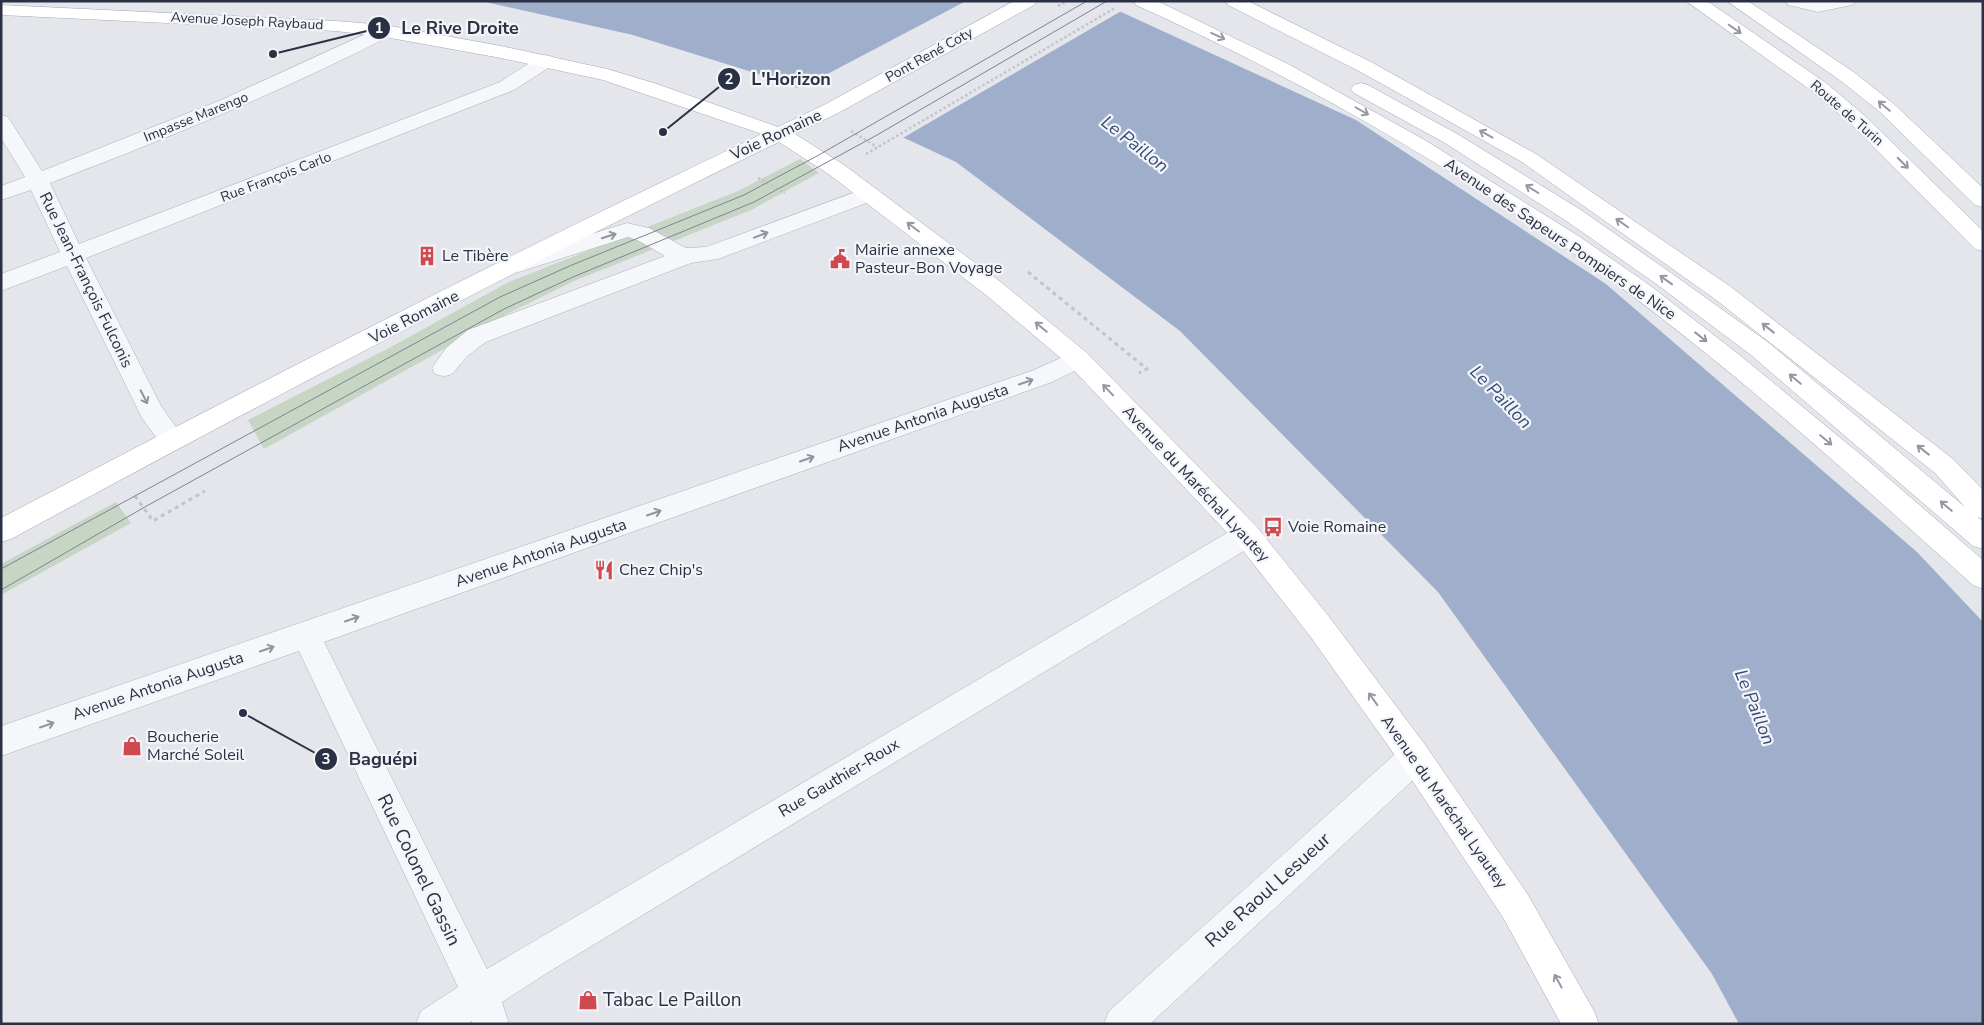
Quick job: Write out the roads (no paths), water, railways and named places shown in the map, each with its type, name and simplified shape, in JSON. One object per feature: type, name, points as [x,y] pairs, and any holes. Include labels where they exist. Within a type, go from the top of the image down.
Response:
[{"type":"main road","name":"Pont René Coty","points":[[831,109],[1028,1]]},
{"type":"main road","name":"Avenue des Sapeurs Pompiers de Nice","points":[[1142,1],[1265,58],[1352,104],[1432,151],[1550,228],[1637,288],[1747,373],[1983,577]]},
{"type":"main road","name":"Avenue des Sapeurs Pompiers de Nice","points":[[1178,1],[1276,46],[1371,94],[1452,139],[1573,215],[1760,349],[1983,538]]},
{"type":"main road","points":[[1234,1],[1366,67],[1528,158],[1723,293],[1944,466],[1983,508]]},
{"type":"main road","name":"Route de Turin","points":[[1695,1],[1819,87],[1852,114],[1983,244]]},
{"type":"main road","name":"Route de Turin","points":[[1736,1],[1848,77],[1887,108],[1983,200]]},
{"type":"main road","name":"Avenue Joseph Raybaud","points":[[1,10],[336,26],[385,32],[546,61],[607,75],[650,88],[780,134]]},
{"type":"main road","name":"Avenue Joseph Raybaud","points":[[1,16],[30,12]]},
{"type":"main road","name":"Voie Romaine","points":[[1,531],[172,440],[641,200],[831,109]]},
{"type":"main road","name":"Avenue du Maréchal Lyautey","points":[[780,134],[817,156],[869,194],[994,289],[1078,359],[1247,535],[1320,627],[1415,757],[1516,907],[1581,1024]]},
{"type":"street","points":[[1794,1],[1818,7],[1846,1]]},
{"type":"street","name":"Impasse Marengo","points":[[1,193],[38,181],[240,100],[330,60],[385,32]]},
{"type":"street","name":"Rue François Carlo","points":[[1,283],[507,86],[546,61]]},
{"type":"street","name":"Rue Jean-François Fulconis","points":[[1,120],[38,181],[151,411],[172,440]]},
{"type":"street","points":[[444,368],[455,354],[477,336],[688,256],[710,254],[869,194]]},
{"type":"street","points":[[513,266],[627,230],[635,230],[678,253],[688,256]]},
{"type":"street","name":"Avenue Antonia Augusta","points":[[1,741],[1033,379],[1078,359]]},
{"type":"street","name":"Rue Gauthier-Roux","points":[[434,1024],[480,993],[1247,535]]},
{"type":"street","name":"Rue Colonel Gassin","points":[[306,635],[480,993],[491,1024]]},
{"type":"street","name":"Rue Raoul Lesueur","points":[[1122,1024],[1415,757]]},
{"type":"water","name":"Le Paillon","points":[[481,1],[1095,1],[1356,120],[1606,284],[1917,552],[1983,622],[1983,1024],[1739,1024],[1712,974],[1438,592],[1180,331],[956,162],[784,82],[633,35]]},
{"type":"tram line","points":[[1,569],[500,297],[572,265],[744,195],[817,156],[1087,1]]},
{"type":"tram line","points":[[1,590],[143,508],[504,309],[573,277],[754,202],[877,135],[1107,1]]},
{"type":"place","name":"Le Rive Droite","points":[[273,54]]},
{"type":"place","name":"L'Horizon","points":[[663,132]]},
{"type":"place","name":"Le Tibère","points":[[427,256]]},
{"type":"place","name":"Mairie annexe Pasteur-Bon Voyage","points":[[840,259]]},
{"type":"place","name":"Voie Romaine","points":[[1273,527]]},
{"type":"place","name":"Chez Chip's","points":[[604,570]]},
{"type":"place","name":"Baguépi","points":[[243,713]]},
{"type":"place","name":"Boucherie Marché Soleil","points":[[132,746]]},
{"type":"place","name":"Tabac Le Paillon","points":[[588,1000]]}]
